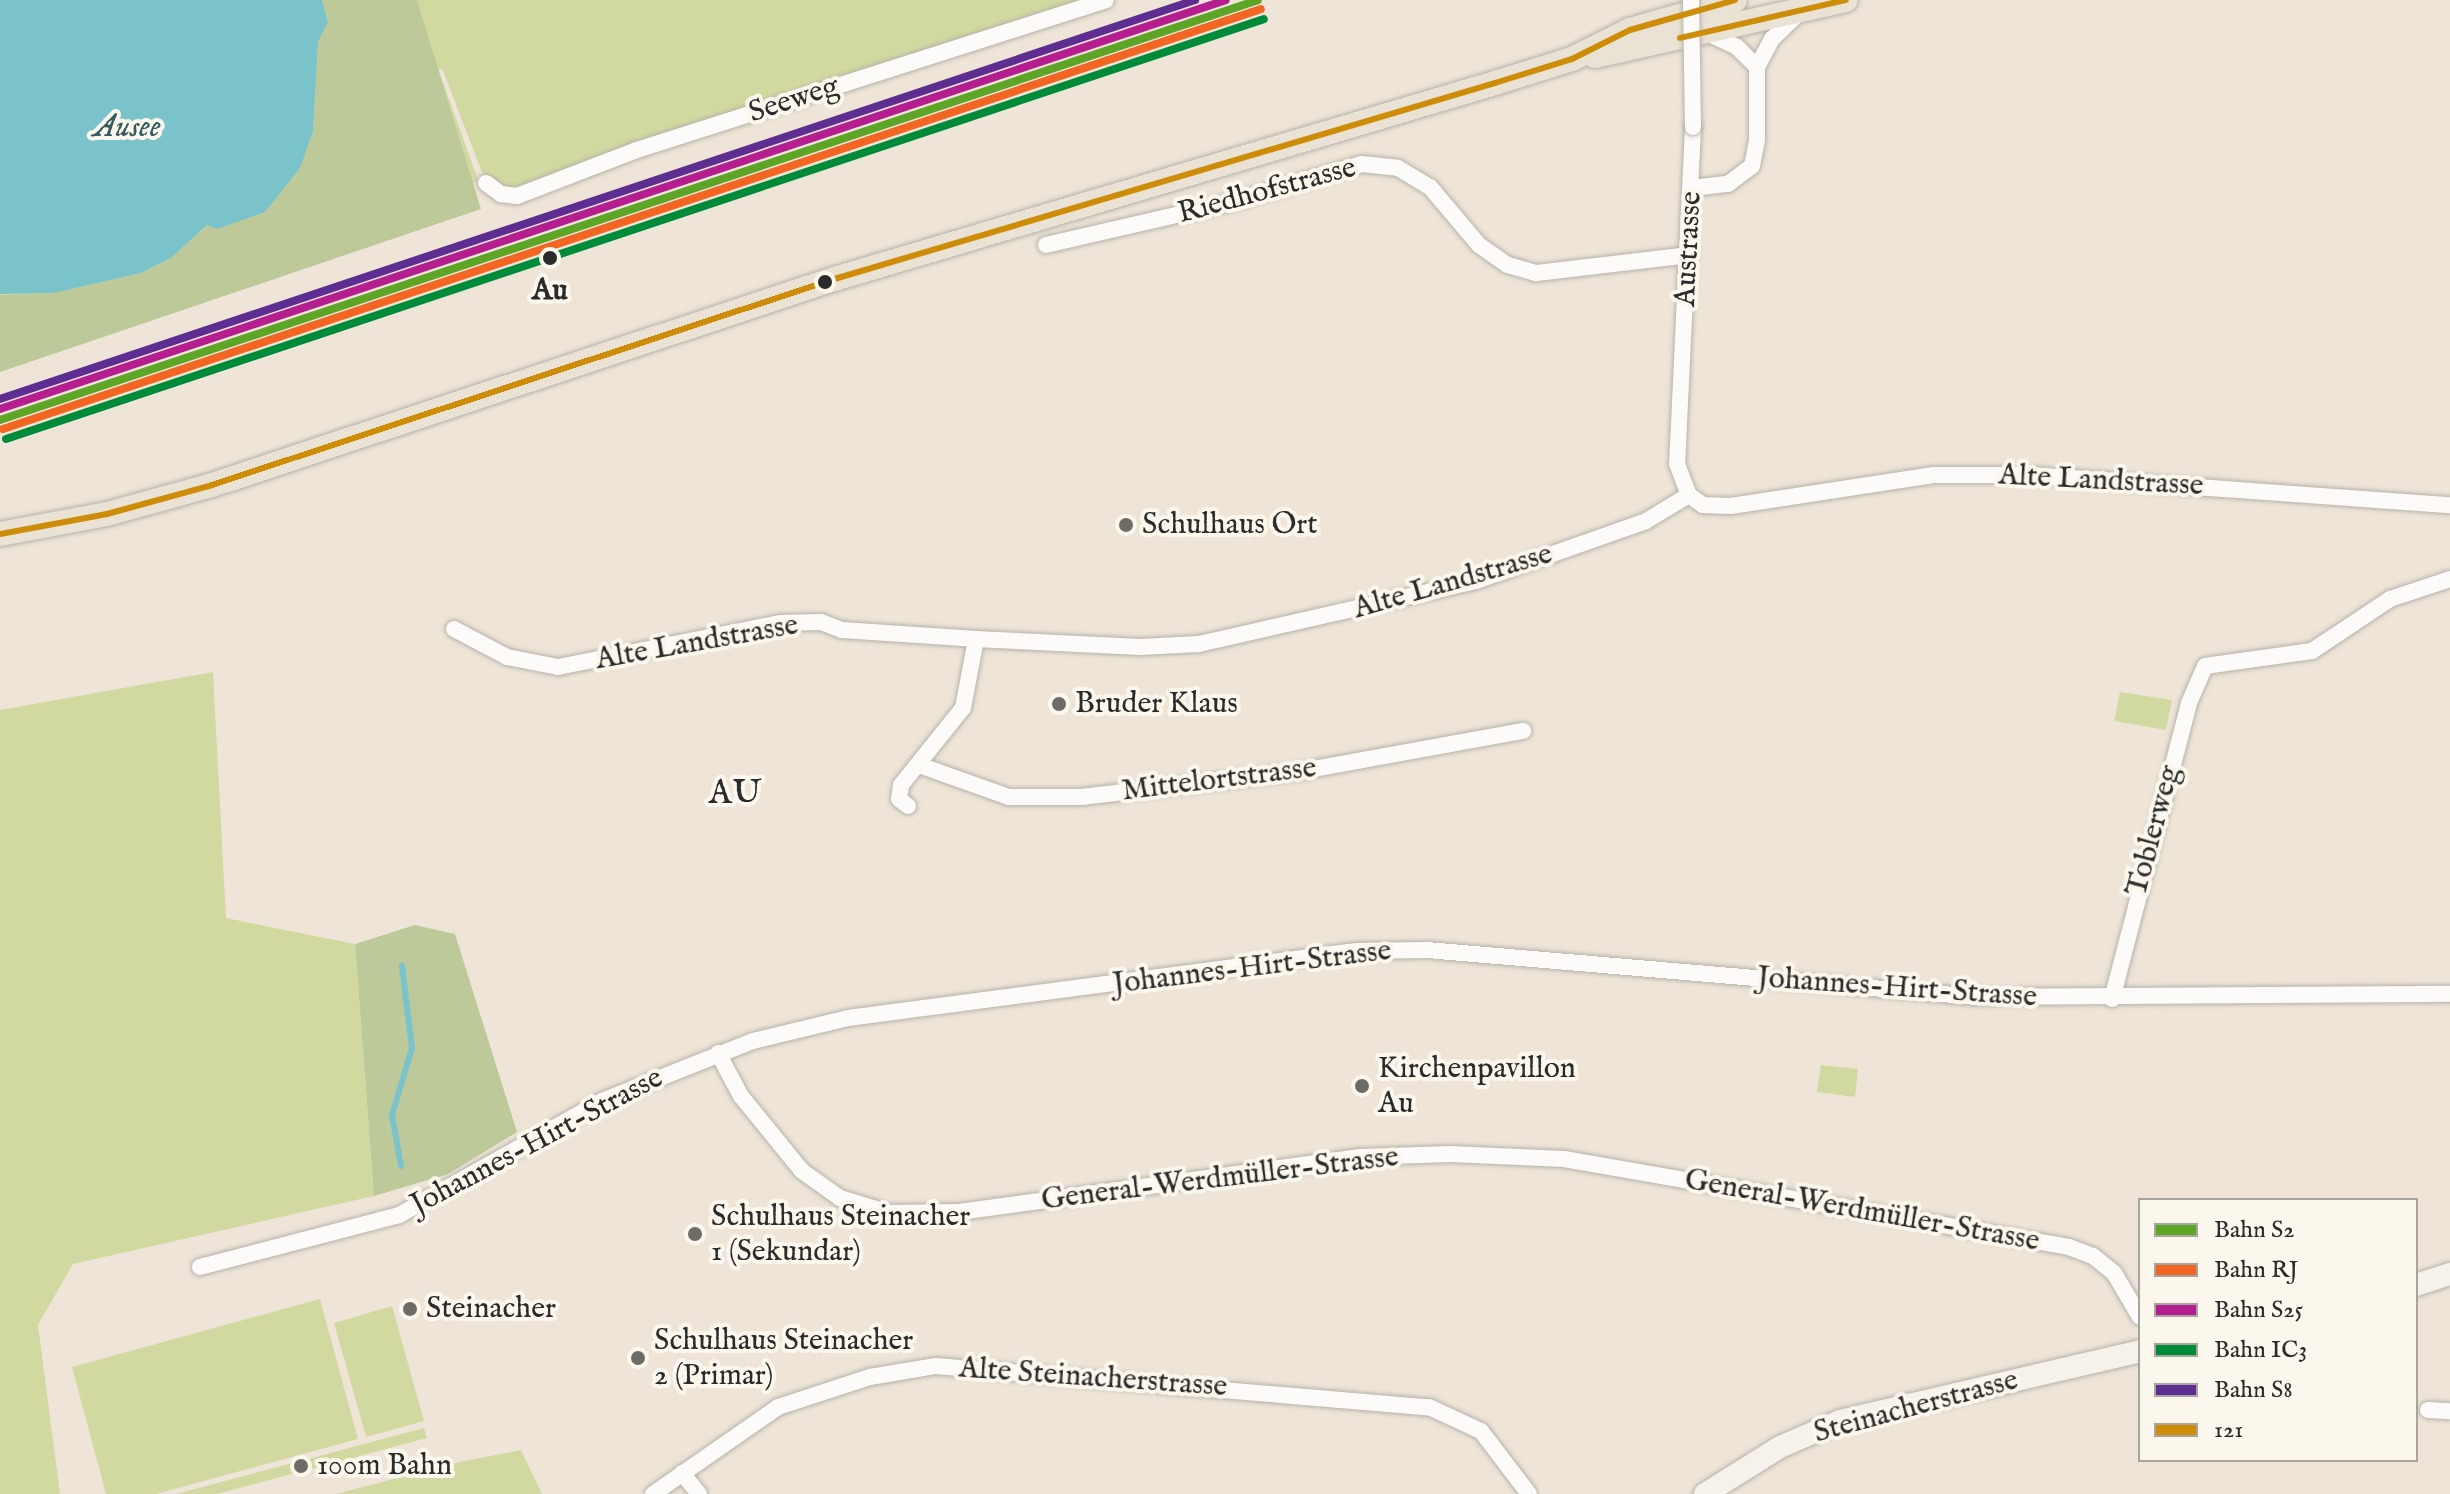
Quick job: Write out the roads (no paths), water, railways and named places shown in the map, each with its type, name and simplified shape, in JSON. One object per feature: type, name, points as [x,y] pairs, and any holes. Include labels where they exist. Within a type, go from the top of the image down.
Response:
[{"type":"main road","points":[[1572,59],[1630,30],[1735,0]]},
{"type":"main road","points":[[0,534],[107,514],[212,485],[1036,216],[1572,59],[1637,50],[1703,31],[1846,0]]},
{"type":"street","name":"Seeweg","points":[[486,183],[501,194],[517,196],[637,150],[1106,0]]},
{"type":"street","name":"Austrasse","points":[[1689,495],[1677,464],[1693,188],[1691,0]]},
{"type":"street","points":[[1693,188],[1738,179],[1752,166],[1757,140],[1757,67],[1772,39],[1804,9]]},
{"type":"street","points":[[1703,31],[1737,47],[1757,67]]},
{"type":"street","name":"Riedhofstrasse","points":[[1046,245],[1236,201],[1362,164],[1398,168],[1430,187],[1479,245],[1508,265],[1536,273],[1690,255]]},
{"type":"street","name":"Alte Landstrasse","points":[[454,629],[507,657],[558,667],[780,623],[976,639],[1140,647],[1258,634],[1476,581],[1646,521],[1689,495],[1716,507],[1934,475],[2029,475],[2450,505]]},
{"type":"street","name":"Toblerweg","points":[[2112,999],[2189,703],[2205,666],[2312,651],[2390,599],[2450,579]]},
{"type":"street","points":[[908,806],[899,799],[901,785],[963,708],[976,639]]},
{"type":"street","name":"Mittelortstrasse","points":[[919,765],[1009,797],[1081,797],[1297,772],[1523,731]]},
{"type":"street","name":"Johannes-Hirt-Strasse","points":[[200,1267],[399,1215],[602,1101],[718,1053],[848,1018],[1380,950],[1863,981],[1960,997],[2112,999],[2450,994]]},
{"type":"street","name":"General-Werdmüller-Strasse","points":[[718,1053],[741,1096],[802,1171],[840,1198],[889,1213],[959,1212],[1360,1157],[1451,1154],[1564,1159],[2069,1247],[2093,1256],[2114,1273],[2138,1314]]},
{"type":"street","points":[[2418,1284],[2450,1274]]},
{"type":"street","name":"Steinacherstrasse","points":[[1705,1494],[1780,1447],[1840,1421],[2138,1351]]},
{"type":"street","name":"Alte Steinacherstrasse","points":[[653,1494],[778,1407],[806,1395],[936,1366],[1429,1407],[1481,1431],[1529,1494]]},
{"type":"street","points":[[2428,1410],[2450,1411]]},
{"type":"street","points":[[682,1473],[699,1494]]},
{"type":"water","name":"Ausee","points":[[0,0],[322,0],[328,22],[318,42],[313,131],[300,168],[265,212],[217,229],[207,225],[171,258],[141,273],[54,293],[0,294]]},
{"type":"waterway","points":[[401,1166],[392,1115],[412,1048],[402,966]]},
{"type":"rail line","name":"S8","points":[[0,399],[1195,0]]},
{"type":"rail line","name":"S25","points":[[0,409],[1226,0]]},
{"type":"rail line","name":"S2","points":[[0,420],[1258,0]]},
{"type":"rail line","name":"RJ","points":[[3,429],[1261,9]]},
{"type":"rail line","name":"IC3","points":[[6,439],[1264,19]]},
{"type":"place","name":"Au","points":[[550,258]]},
{"type":"place","name":"Schulhaus Ort","points":[[1126,525]]},
{"type":"place","name":"Bruder Klaus","points":[[1059,704]]},
{"type":"place","name":"Kirchenpavillon Au","points":[[1362,1086]]},
{"type":"place","name":"Schulhaus Steinacher 1 (Sekundar)","points":[[695,1234]]},
{"type":"place","name":"Steinacher","points":[[410,1309]]},
{"type":"place","name":"Schulhaus Steinacher 2 (Primar)","points":[[638,1358]]},
{"type":"place","name":"100m Bahn","points":[[301,1466]]},
{"type":"district","name":"AU","points":[[736,794]]}]
